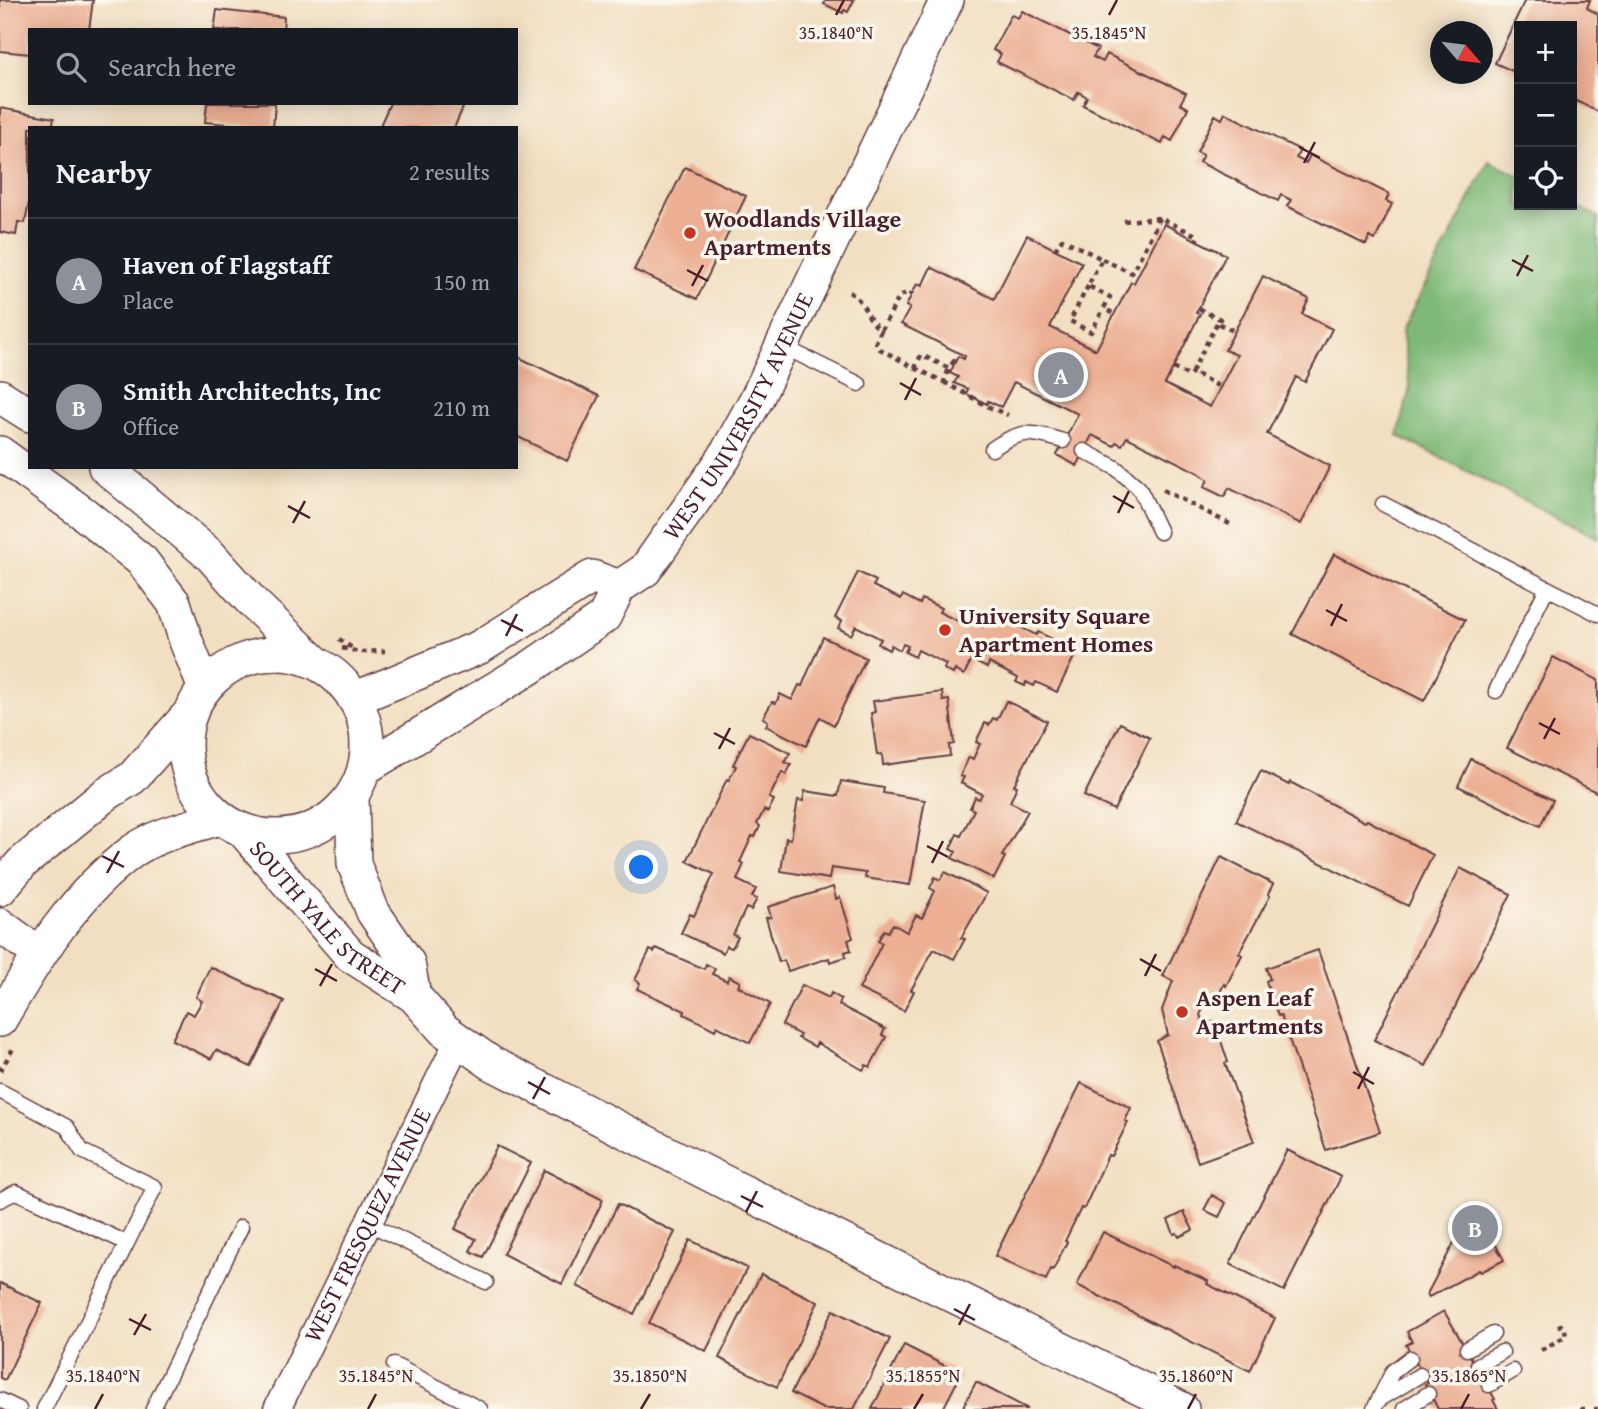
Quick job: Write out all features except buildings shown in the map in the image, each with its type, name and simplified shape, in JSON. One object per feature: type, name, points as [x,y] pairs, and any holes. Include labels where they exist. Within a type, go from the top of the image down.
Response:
[{"type":"street","name":"WEST UNIVERSITY AVENUE","points":[[358,782],[604,617],[619,587],[645,570],[724,458],[782,346],[947,0]]},
{"type":"street","points":[[0,397],[28,414]]},
{"type":"street","points":[[0,453],[83,513],[142,561],[174,603],[197,699],[184,741],[187,770],[199,797],[232,826]]},
{"type":"street","points":[[0,1020],[39,954],[88,890],[135,850],[163,837],[232,826],[273,837],[302,834],[330,820],[358,782],[367,736],[359,706],[326,654],[254,604],[210,555],[107,469]]},
{"type":"street","points":[[354,699],[480,647],[592,577],[619,587]]},
{"type":"street","points":[[0,889],[22,863],[105,795],[132,778],[197,699],[227,668],[253,656],[326,654]]},
{"type":"street","name":"SOUTH YALE STREET","points":[[358,782],[354,864],[373,912],[408,963],[414,996]]},
{"type":"street","name":"SOUTH YALE STREET","points":[[232,826],[350,954],[414,996],[428,1014],[458,1041],[491,1063],[1182,1409]]},
{"type":"street","points":[[0,925],[39,954]]},
{"type":"street","name":"WEST FRESQUEZ AVENUE","points":[[277,1409],[458,1041]]},
{"type":"lane","points":[[782,346],[859,384]]},
{"type":"lane","points":[[992,449],[1021,432],[1039,433],[1063,441]]},
{"type":"lane","points":[[1084,451],[1116,468],[1139,488],[1160,532]]},
{"type":"lane","points":[[1383,504],[1598,614]]},
{"type":"lane","points":[[1496,691],[1547,588]]},
{"type":"lane","points":[[0,1091],[67,1127],[82,1152],[155,1187],[44,1409]]},
{"type":"lane","points":[[0,1200],[16,1192],[127,1242]]},
{"type":"lane","points":[[368,1223],[486,1282]]},
{"type":"lane","points":[[153,1409],[241,1227]]},
{"type":"lane","points":[[1467,1349],[1493,1334]]},
{"type":"lane","points":[[1478,1365],[1502,1352]]},
{"type":"lane","points":[[1376,1405],[1393,1371],[1410,1358]]},
{"type":"lane","points":[[394,1365],[480,1409]]},
{"type":"lane","points":[[1489,1385],[1513,1371]]},
{"type":"lane","points":[[1376,1405],[1420,1375]]},
{"type":"lane","points":[[1404,1409],[1428,1394]]},
{"type":"lane","points":[[0,1400],[19,1409]]},
{"type":"path","points":[[1124,221],[1160,218],[1198,236],[1196,241]]},
{"type":"path","points":[[1055,250],[1062,239],[1132,273],[1160,218]]},
{"type":"path","points":[[1088,286],[1110,297],[1091,332],[1070,321],[1088,286],[1102,259]]},
{"type":"path","points":[[849,292],[863,303],[868,318],[881,330]]},
{"type":"path","points":[[912,295],[908,292],[900,296],[881,330],[877,342],[880,349],[1019,420]]},
{"type":"path","points":[[1104,309],[1114,314]]},
{"type":"path","points":[[1173,368],[1190,376],[1220,319],[1199,309]]},
{"type":"path","points":[[1217,323],[1234,331]]},
{"type":"path","points":[[915,368],[920,355],[949,368]]},
{"type":"path","points":[[944,382],[949,368],[956,362]]},
{"type":"path","points":[[1192,372],[1220,387]]},
{"type":"path","points":[[326,654],[396,651],[408,676]]},
{"type":"path","points":[[1541,1350],[1566,1336],[1561,1325],[1556,1327]]},
{"type":"path","points":[[1580,1409],[1586,1409]]},
{"type":"green space","points":[[1489,161],[1514,174],[1514,210],[1577,210],[1577,206],[1598,217],[1598,538],[1398,436],[1410,388],[1402,330]]},
{"type":"place","name":"Woodlands Village Apartments","points":[[690,233]]},
{"type":"place","name":"Haven of Flagstaff","points":[[1061,375]]},
{"type":"place","name":"University Square Apartment Homes","points":[[945,630]]},
{"type":"place","name":"Aspen Leaf Apartments","points":[[1182,1012]]},
{"type":"place","name":"Smith Architechts, Inc","points":[[1475,1228]]}]
